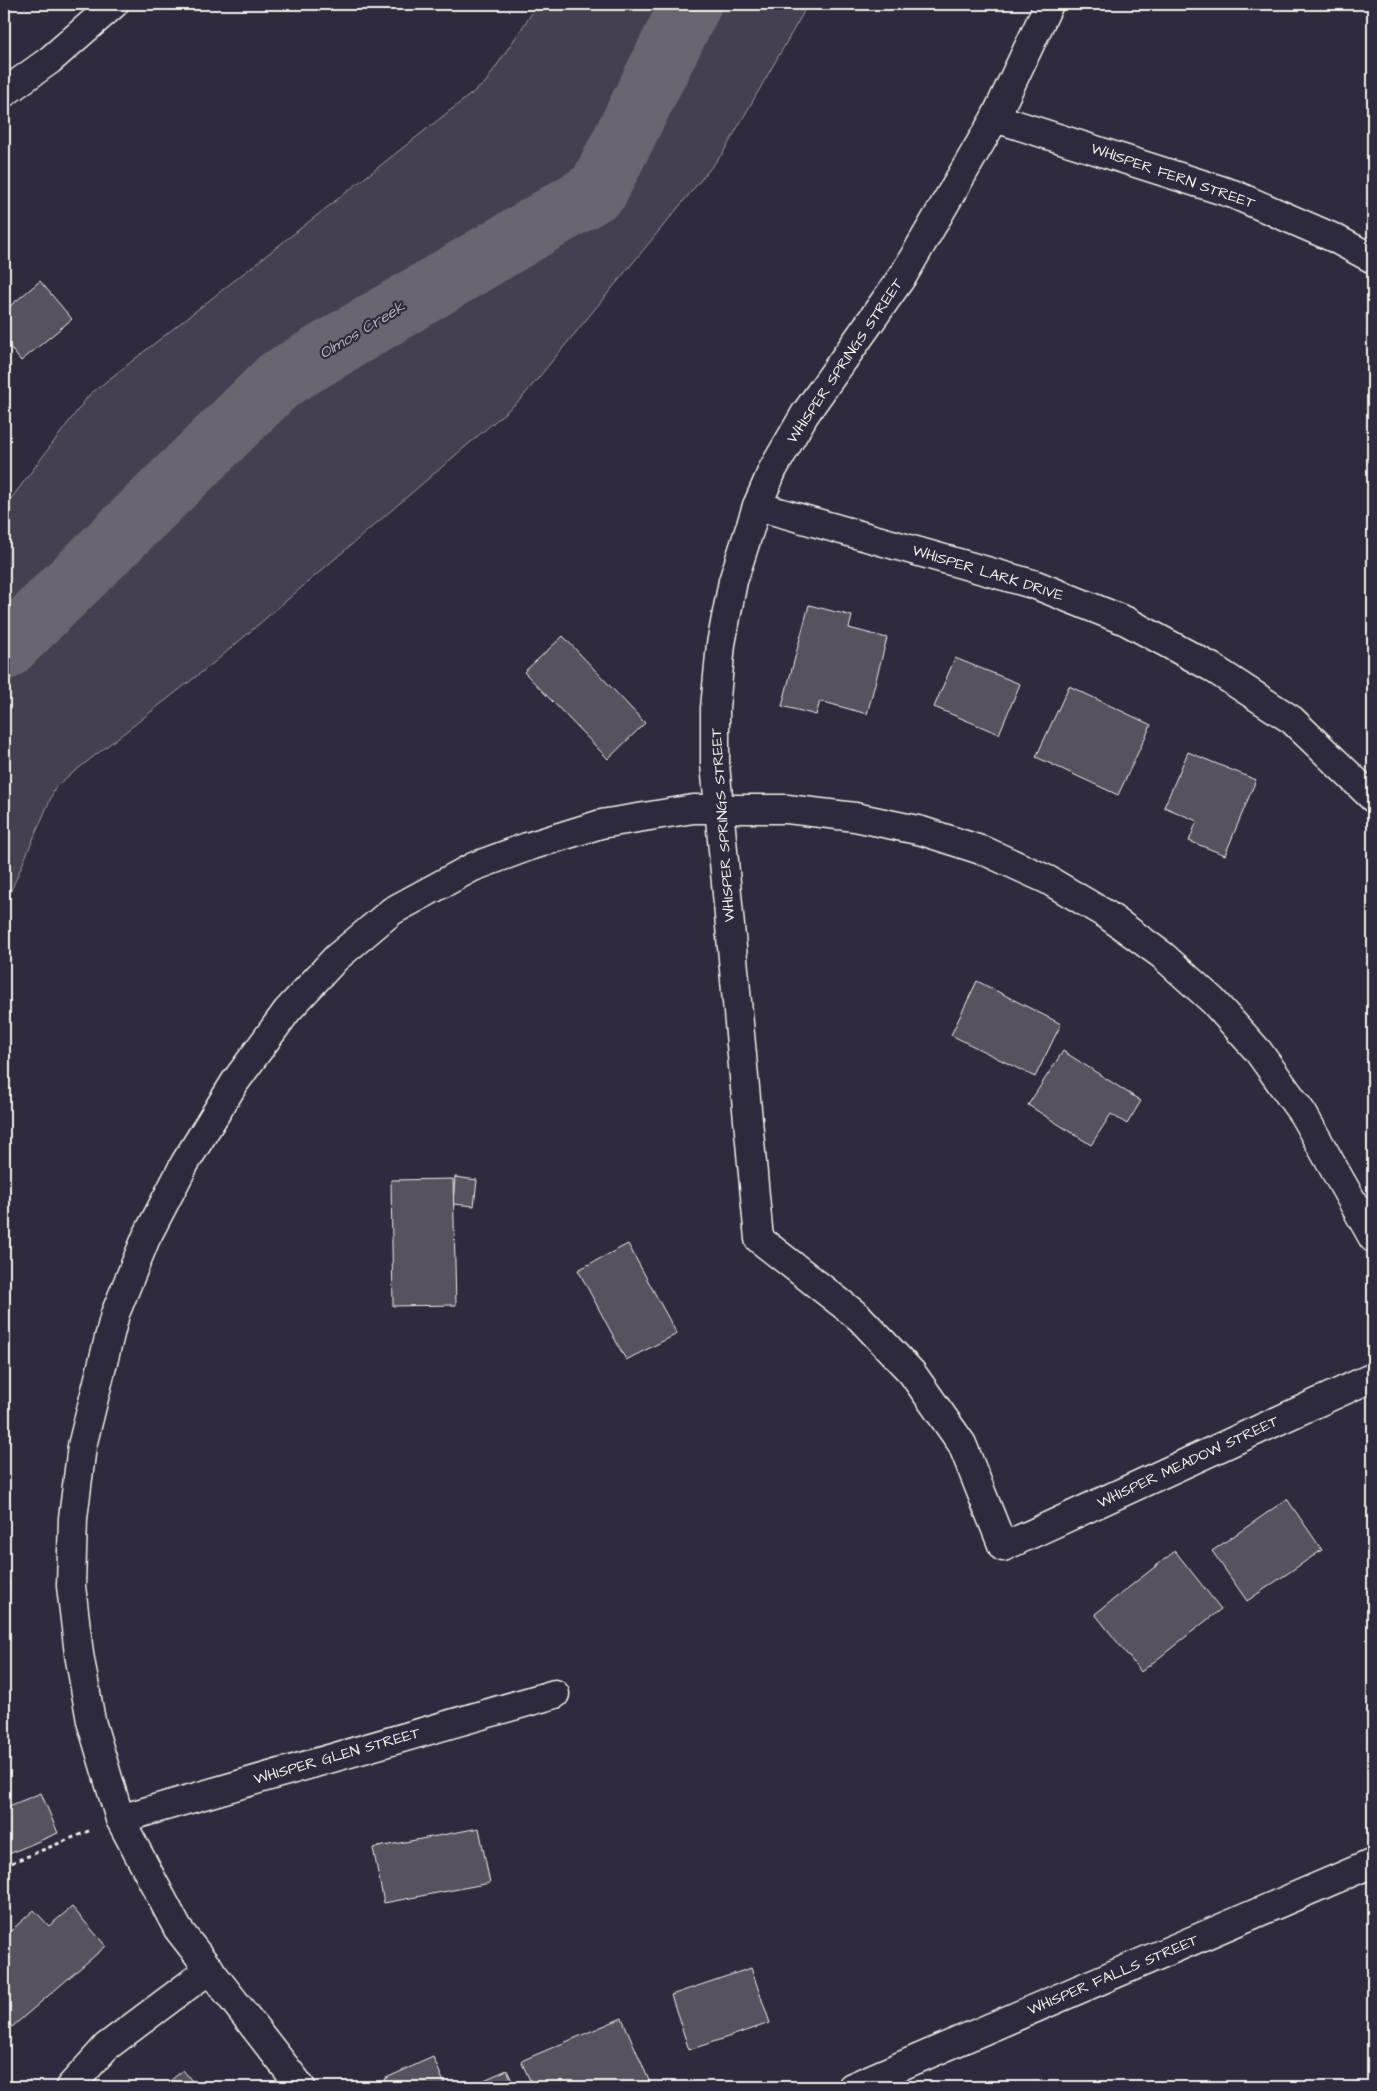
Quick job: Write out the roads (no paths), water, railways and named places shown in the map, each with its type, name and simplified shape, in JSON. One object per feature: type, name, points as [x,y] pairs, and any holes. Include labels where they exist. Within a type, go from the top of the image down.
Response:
[{"type":"street","points":[[4,93],[50,60],[114,4]]},
{"type":"street","name":"WHISPER SPRINGS STREET","points":[[1003,1547],[962,1444],[912,1373],[860,1318],[759,1239],[715,764],[714,708],[721,644],[733,581],[757,506],[773,469],[805,414],[904,274],[995,118],[1049,4]]},
{"type":"street","name":"WHISPER FERN STREET","points":[[995,118],[1233,194],[1334,238],[1373,259]]},
{"type":"street","name":"WHISPER LARK DRIVE","points":[[757,506],[1036,585],[1126,621],[1212,667],[1292,720],[1373,798]]},
{"type":"street","points":[[301,2087],[178,1929],[120,1819],[91,1722],[80,1654],[71,1586],[73,1518],[82,1446],[115,1314],[146,1238],[185,1163],[235,1082],[287,1011],[336,958],[392,911],[473,867],[555,838],[601,824],[692,809],[787,810],[855,817],[922,831],[996,856],[1048,880],[1108,915],[1170,961],[1213,1001],[1258,1051],[1303,1114],[1373,1238]]},
{"type":"street","name":"WHISPER MEADOW STREET","points":[[1003,1547],[1373,1377]]},
{"type":"street","name":"WHISPER GLEN STREET","points":[[120,1819],[554,1694]]},
{"type":"street","name":"WHISPER FALLS STREET","points":[[852,2087],[1373,1863]]},
{"type":"street","points":[[70,2087],[106,2047],[210,1969]]},
{"type":"waterway","name":"Olmos Creek","points":[[4,650],[279,380],[598,190],[691,4]]}]
